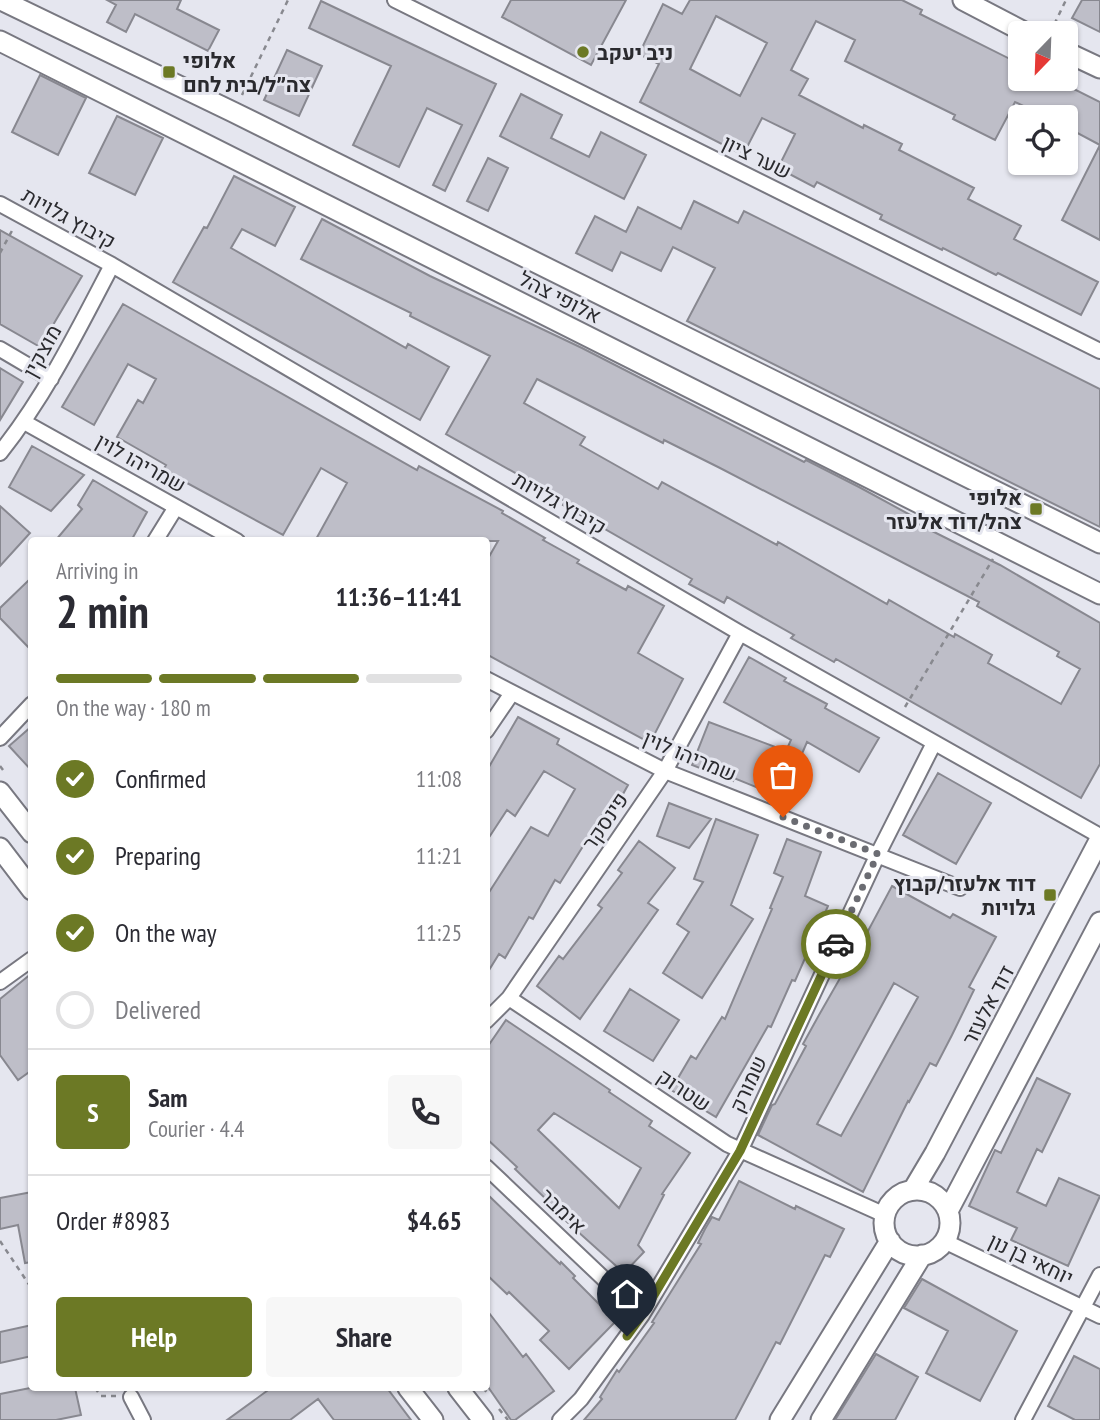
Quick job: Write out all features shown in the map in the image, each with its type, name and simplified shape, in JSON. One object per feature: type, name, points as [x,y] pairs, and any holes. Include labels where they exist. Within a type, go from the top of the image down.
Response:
[{"type":"main road","name":"אלופי צהל","points":[[1,0],[233,112],[1100,543]]},
{"type":"main road","points":[[964,0],[1008,23]]},
{"type":"main road","name":"אלופי צהל","points":[[0,41],[1100,594]]},
{"type":"main road","points":[[1078,58],[1100,68]]},
{"type":"main road","points":[[0,792],[28,828]]},
{"type":"main road","name":"דוד אלעזר","points":[[885,1215],[895,1198],[914,1190],[1100,838]]},
{"type":"main road","points":[[0,848],[28,885]]},
{"type":"main road","points":[[948,1211],[1100,922]]},
{"type":"main road","points":[[885,1215],[884,1224],[890,1241],[904,1253],[922,1255],[938,1248],[944,1241],[950,1221],[948,1211],[934,1195],[914,1190]]},
{"type":"main road","points":[[780,1420],[890,1241]]},
{"type":"main road","points":[[821,1420],[922,1255]]},
{"type":"main road","points":[[410,1391],[433,1420]]},
{"type":"main road","points":[[460,1391],[483,1420]]},
{"type":"street","name":"שער ציון","points":[[395,0],[1100,351]]},
{"type":"street","name":"קיבוץ גלויות","points":[[0,204],[113,265],[740,633],[1100,838]]},
{"type":"street","name":"מוצקין","points":[[0,453],[24,422],[51,379],[113,265]]},
{"type":"street","points":[[0,349],[51,379]]},
{"type":"street","name":"שמריהו לוין","points":[[24,422],[230,537]]},
{"type":"street","points":[[157,537],[176,507]]},
{"type":"street","name":"פינסקר","points":[[490,1017],[509,998],[665,771],[740,633]]},
{"type":"street","name":"שמריהו לוין","points":[[490,681],[665,771],[960,888]]},
{"type":"street","points":[[490,725],[512,693]]},
{"type":"street","points":[[0,738],[28,708]]},
{"type":"street","name":"שמורק","points":[[560,1420],[581,1399],[642,1315],[740,1151],[878,854],[934,743]]},
{"type":"street","points":[[0,982],[28,962]]},
{"type":"street","name":"שטרוק","points":[[509,998],[740,1151],[885,1215]]},
{"type":"street","name":"אימבר","points":[[490,1171],[642,1315]]},
{"type":"street","name":"יוחאי בן נון","points":[[944,1241],[1100,1316]]},
{"type":"street","points":[[1023,1420],[1100,1275]]},
{"type":"street","points":[[131,1397],[143,1420]]},
{"type":"path","points":[[233,112],[288,0]]},
{"type":"path","points":[[1056,21],[1066,0]]},
{"type":"path","points":[[0,253],[21,215]]},
{"type":"path","points":[[896,722],[1002,544]]},
{"type":"path","points":[[0,1241],[28,1283]]},
{"type":"path","points":[[97,1391],[101,1396],[131,1397]]},
{"type":"building","points":[[107,0],[181,0],[177,9],[219,30],[208,51],[135,14],[126,32],[107,22],[116,5]]},
{"type":"building","points":[[511,0],[626,0],[591,65],[502,17]]},
{"type":"building","points":[[690,0],[902,0],[922,10],[920,14],[1008,58],[1008,91],[1078,91],[1100,102],[1100,145],[1078,133],[1078,105],[1021,105],[1015,102],[1013,105],[1008,105],[1008,115],[995,140],[953,119],[955,115],[845,61],[855,40],[816,21],[791,70],[808,79],[799,95],[863,128],[864,125],[902,144],[899,150],[974,188],[968,199],[1021,226],[1014,239],[1098,282],[1081,315],[998,273],[996,275],[880,219],[882,215],[817,182],[814,187],[778,168],[795,134],[762,118],[743,155],[640,102],[659,64],[639,54],[663,4],[682,14]],"holes":[[[716,16],[767,43],[740,96],[690,69]]]},
{"type":"building","points":[[1082,0],[1100,0],[1100,32],[1072,18]]},
{"type":"building","points":[[321,1],[496,84],[445,191],[433,185],[462,125],[427,108],[399,167],[353,145],[391,66],[309,28]]},
{"type":"building","points":[[287,50],[322,66],[299,116],[264,100]]},
{"type":"building","points":[[40,75],[86,98],[58,155],[12,132]]},
{"type":"building","points":[[521,94],[562,115],[551,138],[589,157],[601,132],[646,155],[624,199],[500,136]]},
{"type":"building","points":[[117,116],[163,138],[135,195],[89,173]]},
{"type":"building","points":[[1100,145],[1100,240],[1062,220]]},
{"type":"building","points":[[488,158],[508,168],[488,211],[467,201]]},
{"type":"building","points":[[234,176],[295,207],[275,246],[242,229],[231,248],[406,348],[408,344],[449,367],[420,420],[173,282],[204,227],[207,228]]},
{"type":"building","points":[[694,201],[738,223],[744,211],[1100,389],[1100,527],[687,321],[715,268],[673,247],[661,271],[621,252],[612,271],[576,253],[595,216],[626,232],[638,207],[681,229]]},
{"type":"building","points":[[322,219],[430,276],[582,348],[804,462],[806,460],[859,487],[914,517],[912,521],[1000,565],[1100,623],[1100,764],[1081,798],[836,659],[834,662],[791,638],[794,635],[727,597],[724,603],[689,584],[692,579],[563,505],[565,501],[446,434],[490,356],[410,316],[411,313],[301,259]],"holes":[[[537,379],[663,443],[664,440],[720,468],[979,602],[977,606],[1059,652],[1057,656],[1080,669],[1061,704],[988,663],[992,655],[955,634],[954,637],[889,600],[887,604],[778,542],[777,545],[662,482],[658,489],[580,445],[585,437],[524,403]]]},
{"type":"building","points":[[0,230],[82,276],[40,347],[0,324]]},
{"type":"building","points":[[123,304],[417,470],[419,466],[503,511],[502,513],[545,538],[543,540],[579,560],[577,563],[626,590],[628,586],[664,606],[638,653],[683,679],[650,743],[490,656],[490,555],[498,541],[490,541],[490,537],[317,537],[347,483],[321,468],[283,535],[163,470],[166,465],[117,437],[138,400],[143,403],[156,379],[128,364],[94,425],[62,407]]},
{"type":"building","points":[[0,368],[23,382],[0,420]]},
{"type":"building","points":[[32,446],[84,475],[51,511],[9,487]]},
{"type":"building","points":[[93,480],[147,512],[133,537],[58,537],[82,509],[78,505]]},
{"type":"building","points":[[0,506],[30,533],[0,566]]},
{"type":"building","points":[[28,581],[28,647],[0,618],[0,608]]},
{"type":"building","points":[[749,657],[786,678],[784,681],[827,704],[825,708],[879,738],[859,772],[807,742],[783,798],[692,765],[709,722],[786,751],[791,740],[724,702]]},
{"type":"building","points":[[518,717],[559,739],[557,744],[628,785],[613,812],[607,808],[560,883],[555,880],[533,919],[529,917],[505,958],[499,954],[490,969],[490,891],[531,827],[548,836],[575,789],[544,771],[515,816],[507,810],[490,836],[490,765]]},
{"type":"building","points":[[28,729],[28,767],[9,746]]},
{"type":"building","points":[[938,773],[991,803],[956,864],[903,835]]},
{"type":"building","points":[[669,803],[711,819],[689,848],[657,836]]},
{"type":"building","points":[[716,819],[758,835],[731,905],[753,919],[702,998],[663,973],[689,932],[677,924],[703,882],[694,879]]},
{"type":"building","points":[[787,839],[821,852],[805,896],[828,906],[795,981],[792,980],[771,1027],[768,1026],[716,1117],[671,1090],[691,1056],[696,1059],[722,1017],[725,1019],[772,909],[770,908],[783,877],[774,873]]},
{"type":"building","points":[[639,841],[675,868],[648,903],[658,910],[580,1019],[537,986],[559,956],[563,959],[602,908],[598,905],[622,873],[618,870]]},
{"type":"building","points":[[892,886],[950,918],[953,914],[996,937],[969,987],[974,990],[936,1066],[930,1063],[863,1192],[758,1135],[806,1046],[803,1044],[843,973],[845,974]],"holes":[[[894,983],[918,997],[841,1136],[817,1124]]]},
{"type":"building","points":[[28,976],[28,1073],[18,1080],[0,1055],[0,999]]},
{"type":"building","points":[[630,989],[679,1020],[653,1061],[604,1031]]},
{"type":"building","points":[[506,1020],[610,1090],[609,1092],[652,1121],[649,1126],[690,1153],[662,1194],[664,1195],[638,1245],[644,1252],[624,1273],[547,1204],[549,1202],[515,1169],[517,1167],[490,1142],[490,1043]],"holes":[[[554,1113],[641,1168],[619,1208],[538,1130]]]},
{"type":"building","points":[[1037,1078],[1070,1094],[1042,1152],[1037,1149],[1017,1192],[1046,1206],[1059,1178],[1100,1196],[1068,1266],[1011,1240],[1017,1228],[969,1206],[995,1150],[1001,1153]]},
{"type":"building","points":[[739,1181],[795,1209],[796,1206],[844,1229],[830,1257],[825,1255],[780,1344],[776,1342],[735,1420],[584,1420],[602,1399],[600,1397],[617,1370],[619,1372],[654,1323],[652,1322],[701,1244],[698,1243],[712,1217],[719,1220]]},
{"type":"building","points":[[28,1193],[28,1263],[25,1263],[18,1225],[0,1229],[0,1198]]},
{"type":"building","points":[[490,1197],[560,1264],[561,1262],[575,1276],[573,1278],[616,1321],[569,1369],[540,1340],[549,1331],[509,1292],[507,1294],[490,1278]]},
{"type":"building","points":[[922,1279],[1017,1331],[980,1401],[926,1373],[948,1331],[904,1308]]},
{"type":"building","points":[[490,1314],[523,1357],[526,1354],[554,1391],[515,1420],[511,1420],[490,1390]]},
{"type":"building","points":[[28,1326],[28,1357],[0,1363],[0,1332]]},
{"type":"building","points":[[876,1354],[918,1377],[895,1420],[835,1420]]},
{"type":"building","points":[[1074,1356],[1100,1369],[1100,1420],[1075,1420],[1048,1406]]},
{"type":"building","points":[[28,1388],[28,1391],[76,1391],[81,1415],[56,1420],[0,1420],[0,1394]]},
{"type":"building","points":[[267,1391],[389,1391],[411,1420],[334,1420],[318,1399],[290,1420],[227,1420]]},
{"type":"way so far","points":[[783,817],[878,854],[836,944]]},
{"type":"place","name":"ניב יעקב","points":[[583,52]]},
{"type":"place","name":"אלופי צה״ל/בית לחם","points":[[169,72]]},
{"type":"place","name":"אלופי צהל/דוד אלעזר","points":[[1036,509]]},
{"type":"place","name":"דוד אלעזר/קבוץ גלויות","points":[[1050,895]]},
{"type":"route","points":[[627,1336],[740,1151],[836,944]]}]
